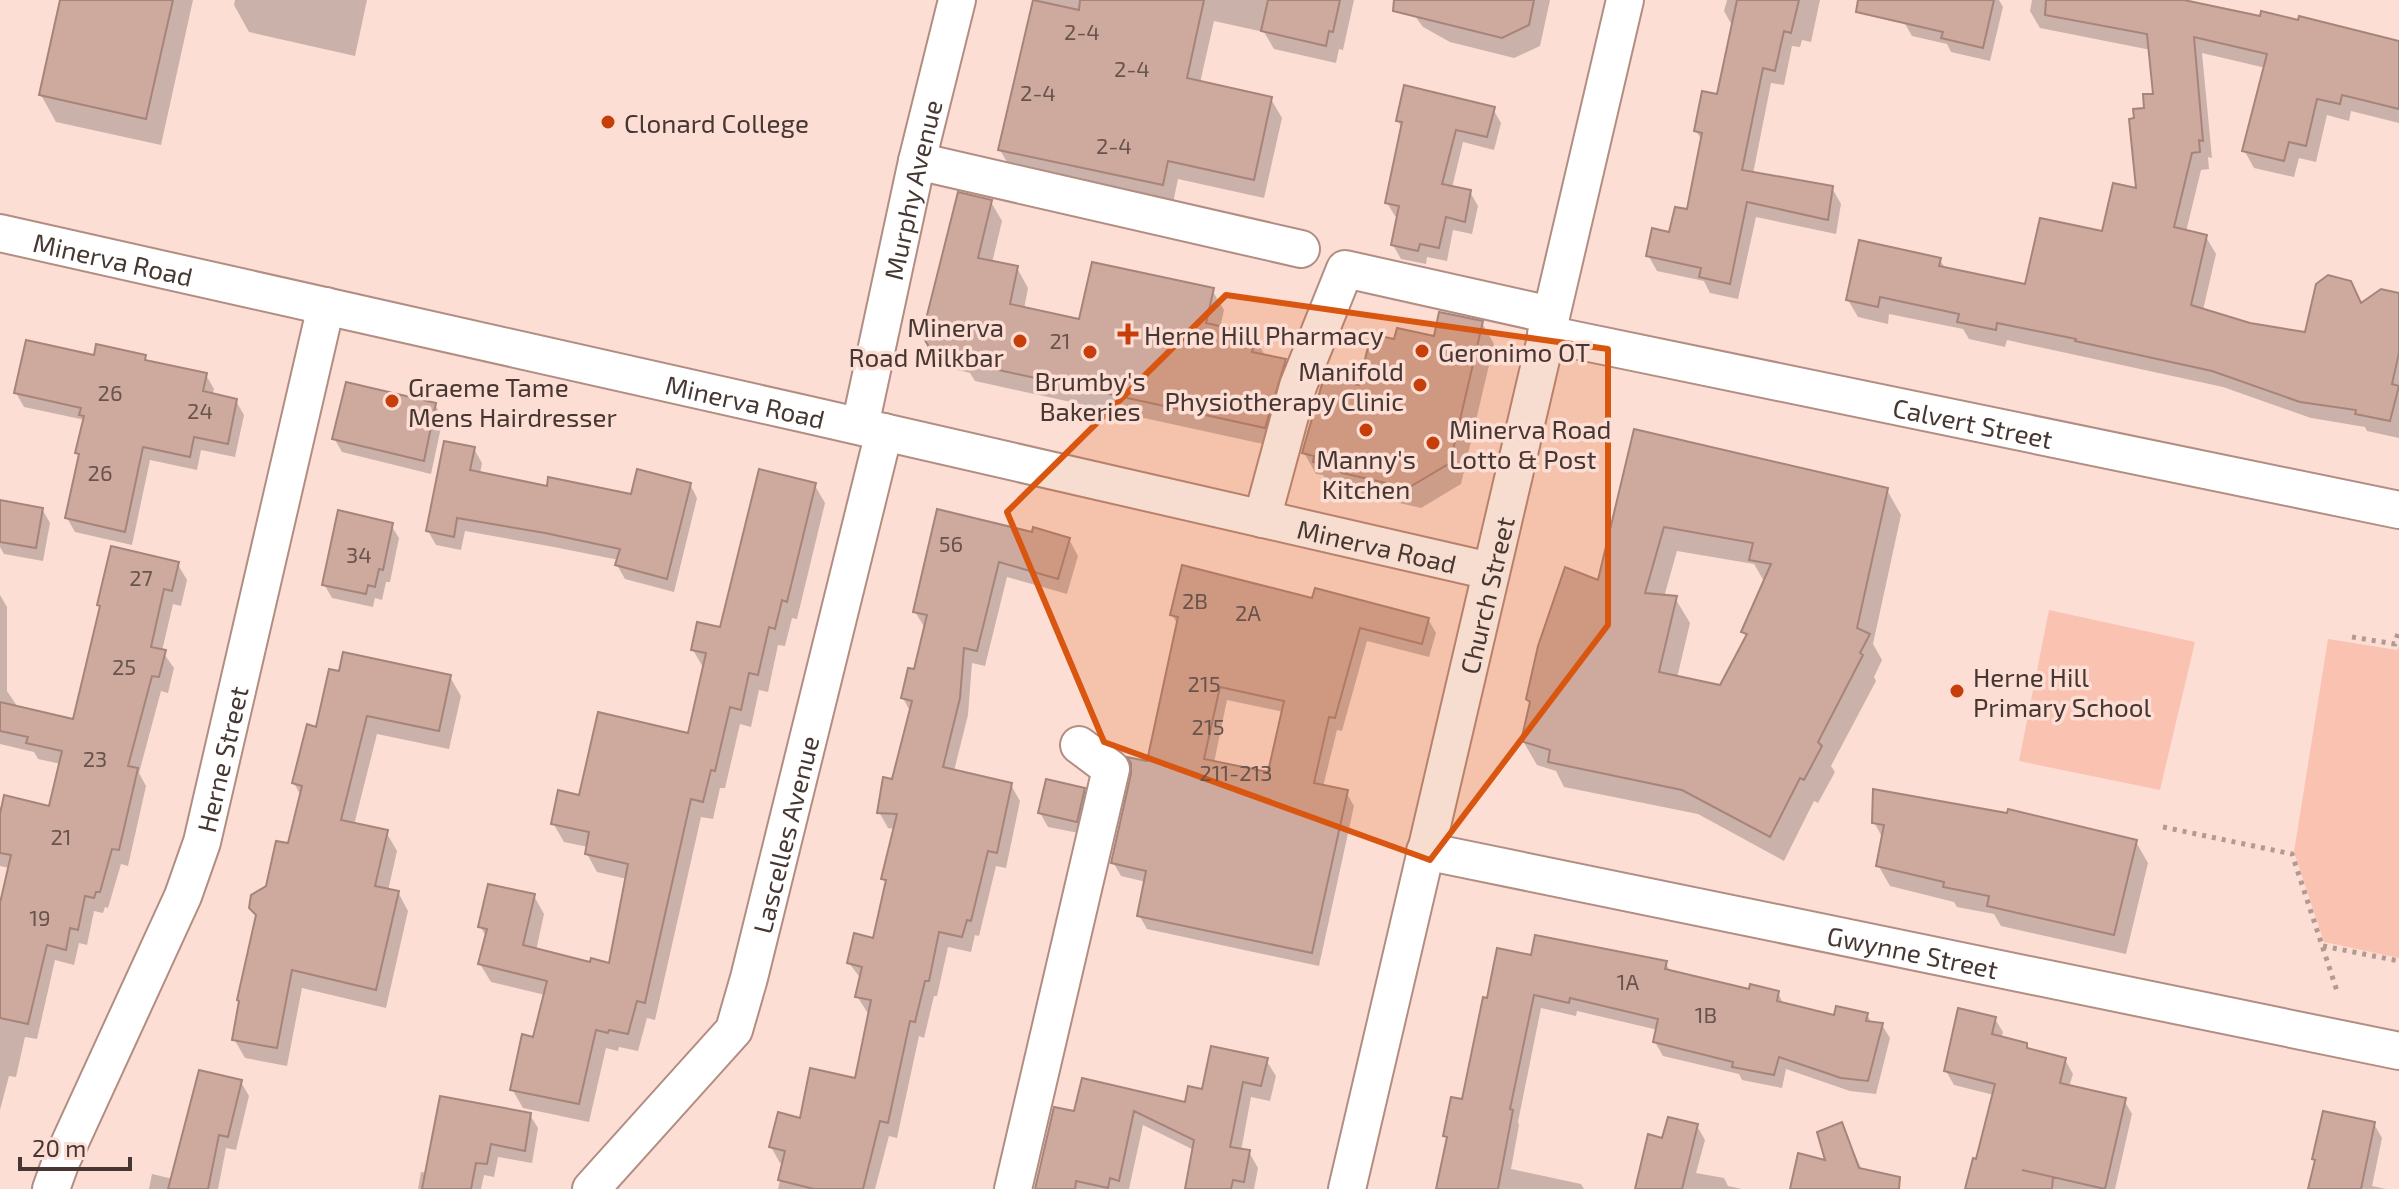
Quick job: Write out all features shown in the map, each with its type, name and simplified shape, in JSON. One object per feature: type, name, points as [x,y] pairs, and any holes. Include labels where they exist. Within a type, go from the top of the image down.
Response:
[{"type":"street","name":"Murphy Avenue","points":[[872,429],[917,161],[957,0]]},
{"type":"street","name":"Church Street","points":[[1347,1189],[1625,0]]},
{"type":"street","points":[[917,161],[1301,249]]},
{"type":"street","name":"Minerva Road","points":[[0,233],[1490,571]]},
{"type":"street","name":"Calvert Street","points":[[1262,519],[1298,386],[1345,269],[1548,325],[2399,510]]},
{"type":"street","name":"Herne Street","points":[[51,1189],[183,896],[202,842],[326,306]]},
{"type":"street","name":"Lascelles Avenue","points":[[591,1189],[734,1030],[749,978],[872,429]]},
{"type":"street","points":[[1013,1189],[1111,769],[1079,745]]},
{"type":"street","name":"Gwynne Street","points":[[1425,851],[2399,1051]]},
{"type":"path","points":[[2352,637],[2395,644],[2399,629]]},
{"type":"path","points":[[2163,827],[2292,854],[2338,994]]},
{"type":"path","points":[[2322,946],[2399,961]]},
{"type":"highlighted area","points":[[1226,295],[1608,349],[1608,625],[1430,860],[1104,742],[1007,512]]},
{"type":"shaded area","points":[[2049,610],[2195,642],[2160,790],[2019,761]]},
{"type":"shaded area","points":[[2328,639],[2397,650],[2399,646],[2399,958],[2324,942],[2294,852]]},
{"type":"building","points":[[60,0],[173,0],[146,119],[39,95]]},
{"type":"building","points":[[1033,0],[1079,10],[1080,0],[1204,0],[1187,78],[1272,97],[1254,180],[1168,161],[1163,185],[998,150]]},
{"type":"building","points":[[1268,0],[1340,0],[1333,32],[1329,31],[1326,46],[1261,31]]},
{"type":"building","points":[[1394,0],[1534,0],[1529,25],[1502,38],[1393,11]]},
{"type":"building","points":[[1737,0],[1799,0],[1791,33],[1784,31],[1775,71],[1763,68],[1742,170],[1833,186],[1828,220],[1747,202],[1730,284],[1699,277],[1701,268],[1646,256],[1652,228],[1669,232],[1675,207],[1687,209],[1702,133],[1694,131],[1702,91],[1717,94]]},
{"type":"building","points":[[1858,0],[1994,0],[1983,48],[1941,38],[1943,32],[1856,12]]},
{"type":"building","points":[[2046,0],[2184,0],[2260,16],[2261,11],[2298,20],[2299,16],[2399,41],[2399,109],[2342,95],[2340,104],[2317,99],[2306,146],[2289,142],[2284,161],[2242,151],[2267,54],[2194,37],[2203,141],[2199,140],[2200,152],[2192,153],[2174,227],[2207,235],[2191,305],[2250,323],[2305,332],[2316,284],[2328,275],[2351,281],[2361,303],[2381,289],[2399,293],[2399,353],[2392,384],[2399,386],[2390,421],[2355,414],[2356,410],[2300,402],[2212,371],[2076,339],[1997,323],[1996,330],[1957,322],[1959,314],[1880,297],[1878,307],[1846,300],[1859,240],[1941,258],[1939,266],[2025,284],[2040,218],[2102,231],[2113,183],[2136,188],[2129,119],[2134,118],[2133,109],[2144,108],[2143,94],[2153,94],[2147,34],[2045,15]]},
{"type":"building","points":[[1404,85],[1495,107],[1487,137],[1456,130],[1442,184],[1471,190],[1465,222],[1446,217],[1439,248],[1420,244],[1418,251],[1391,245],[1399,206],[1385,203],[1402,122],[1396,121]]},
{"type":"building","points":[[958,192],[992,200],[978,258],[1018,266],[1010,304],[1079,319],[1092,262],[1214,288],[1206,323],[1256,334],[1252,352],[1286,359],[1265,428],[962,362],[964,355],[929,347],[922,335]]},
{"type":"building","points":[[1439,312],[1483,321],[1450,463],[1408,488],[1342,473],[1343,469],[1313,462],[1314,456],[1302,453],[1324,377],[1359,385],[1371,334],[1394,339],[1397,328],[1434,336]]},
{"type":"building","points":[[26,340],[94,355],[96,344],[146,355],[145,360],[207,373],[203,391],[237,399],[228,444],[194,437],[190,457],[143,447],[125,532],[65,518],[84,416],[79,415],[81,408],[14,393]]},
{"type":"building","points":[[346,382],[436,403],[424,461],[332,439]]},
{"type":"building","points":[[1634,429],[1888,488],[1857,628],[1870,634],[1860,653],[1863,655],[1818,742],[1822,746],[1804,780],[1800,778],[1770,837],[1682,790],[1548,762],[1550,750],[1521,741],[1530,702],[1526,699],[1538,646],[1565,567],[1598,580]],"holes":[[[1664,527],[1753,543],[1749,560],[1771,564],[1741,632],[1747,634],[1720,685],[1659,672],[1677,596],[1645,593]]]},
{"type":"building","points":[[444,441],[475,447],[470,470],[547,486],[548,477],[631,494],[637,469],[691,483],[667,579],[615,565],[620,549],[545,533],[457,518],[454,537],[426,531]]},
{"type":"building","points":[[759,469],[816,483],[787,602],[782,600],[775,629],[769,627],[758,675],[749,673],[741,710],[730,707],[715,771],[711,770],[703,802],[691,799],[645,1003],[637,1001],[628,1034],[596,1030],[579,1104],[510,1090],[522,1034],[533,1037],[547,981],[478,964],[487,929],[478,927],[488,884],[535,894],[523,945],[590,962],[591,958],[609,963],[628,864],[585,854],[589,832],[551,824],[558,790],[579,795],[598,712],[688,733],[706,653],[691,650],[697,622],[720,627]]},
{"type":"building","points":[[0,500],[43,508],[36,548],[0,542]]},
{"type":"building","points":[[937,509],[1032,532],[1033,527],[1070,538],[1058,579],[999,562],[977,651],[964,648],[960,698],[943,767],[1012,783],[997,853],[988,851],[971,921],[967,920],[962,937],[939,932],[929,981],[925,981],[915,1022],[910,1021],[888,1123],[880,1121],[863,1189],[814,1189],[778,1180],[785,1151],[769,1147],[778,1112],[800,1118],[810,1068],[855,1078],[871,1000],[855,997],[862,967],[847,963],[854,933],[873,938],[886,880],[881,879],[897,814],[877,813],[883,777],[892,779],[912,701],[901,698],[908,668],[914,669],[927,615],[913,612]]},
{"type":"building","points":[[338,510],[393,523],[383,570],[379,569],[375,587],[368,585],[366,594],[322,585]]},
{"type":"building","points":[[111,546],[179,562],[172,591],[164,589],[151,647],[166,650],[159,677],[152,676],[128,766],[138,768],[119,850],[112,849],[100,892],[96,892],[94,898],[85,896],[78,930],[70,928],[66,950],[47,945],[28,1024],[0,1018],[0,903],[11,855],[0,853],[0,814],[4,795],[49,806],[62,751],[26,743],[28,737],[0,731],[0,702],[73,719]]},
{"type":"building","points":[[1182,565],[1312,598],[1315,588],[1429,618],[1422,644],[1360,628],[1335,718],[1329,717],[1314,783],[1348,790],[1312,953],[1137,916],[1146,871],[1111,863],[1131,774],[1131,763],[1127,757],[1147,761],[1178,617],[1170,615]],"holes":[[[1220,687],[1284,701],[1268,772],[1204,759]]]},
{"type":"building","points":[[343,652],[451,675],[439,731],[367,716],[341,820],[388,830],[375,886],[399,891],[376,990],[292,970],[277,1048],[232,1040],[237,1000],[256,915],[249,908],[251,895],[266,886],[276,841],[288,843],[302,786],[292,783],[307,724],[316,727],[329,669],[339,671]]},
{"type":"building","points":[[1046,779],[1085,788],[1077,822],[1038,813]]},
{"type":"building","points":[[1873,789],[2007,813],[2008,809],[2137,840],[2114,935],[1987,906],[1989,896],[1943,887],[1944,882],[1876,866],[1884,825],[1872,823]]},
{"type":"building","points":[[1535,935],[1667,961],[1665,969],[1749,989],[1750,984],[1779,991],[1777,1001],[1834,1015],[1836,1006],[1868,1013],[1866,1021],[1883,1023],[1868,1081],[1841,1078],[1779,1057],[1774,1075],[1732,1067],[1733,1062],[1653,1042],[1658,1019],[1570,998],[1569,1003],[1534,995],[1510,1109],[1513,1110],[1498,1189],[1436,1189],[1447,1137],[1443,1136],[1451,1097],[1462,1099],[1483,997],[1487,998],[1497,948],[1531,955]]},
{"type":"building","points":[[1958,1008],[1996,1017],[1992,1034],[2027,1043],[2027,1048],[2066,1058],[2060,1083],[2126,1098],[2105,1189],[2053,1177],[2052,1189],[1965,1189],[1995,1084],[1944,1071]]},
{"type":"building","points":[[1211,1046],[1268,1058],[1261,1086],[1243,1082],[1230,1147],[1250,1150],[1244,1182],[1233,1180],[1231,1189],[1185,1189],[1194,1140],[1134,1111],[1119,1181],[1110,1178],[1108,1188],[1076,1181],[1075,1189],[1035,1189],[1054,1107],[1074,1111],[1082,1078],[1185,1102],[1188,1086],[1202,1089]]},
{"type":"building","points":[[199,1070],[242,1080],[228,1137],[219,1135],[208,1189],[168,1189]]},
{"type":"building","points":[[440,1096],[531,1113],[525,1151],[491,1144],[487,1164],[476,1163],[471,1189],[422,1189]]},
{"type":"building","points":[[2323,1111],[2375,1122],[2361,1189],[2308,1189]]},
{"type":"building","points":[[1668,1117],[1698,1124],[1682,1189],[1635,1189],[1648,1134],[1662,1138]]},
{"type":"building","points":[[1842,1122],[1859,1168],[1900,1177],[1899,1189],[1790,1189],[1798,1153],[1825,1160],[1817,1132]]},
{"type":"place","name":"Clonard College","points":[[608,122]]},
{"type":"place","name":"Herne Hill Pharmacy","points":[[1128,334]]},
{"type":"place","name":"Minerva Road Milkbar","points":[[1020,341]]},
{"type":"place","name":"Geronimo OT","points":[[1422,351]]},
{"type":"place","name":"Brumby's Bakeries","points":[[1090,352]]},
{"type":"place","name":"Manifold Physiotherapy Clinic","points":[[1420,385]]},
{"type":"place","name":"Graeme Tame Mens Hairdresser","points":[[392,401]]},
{"type":"place","name":"Manny's Kitchen","points":[[1366,430]]},
{"type":"place","name":"Minerva Road Lotto & Post","points":[[1433,443]]},
{"type":"place","name":"Herne Hill Primary School","points":[[1957,691]]}]
